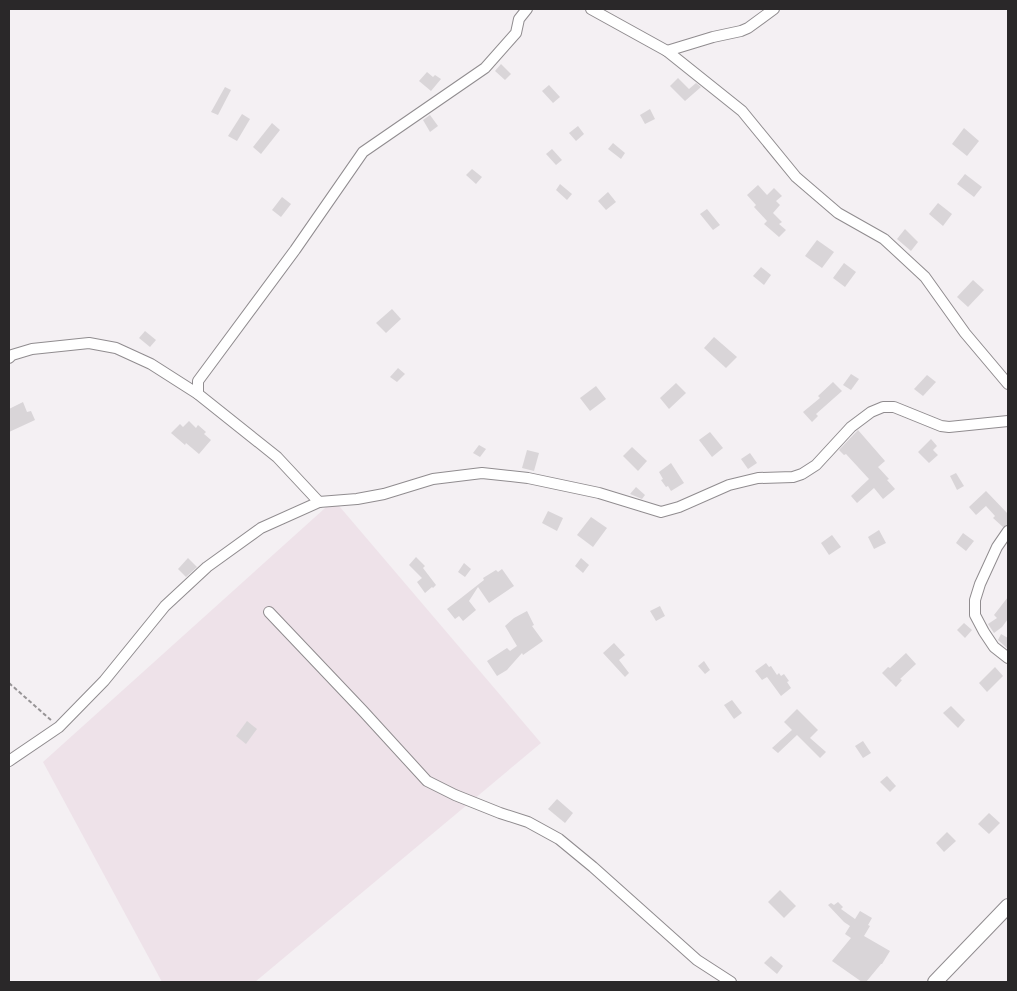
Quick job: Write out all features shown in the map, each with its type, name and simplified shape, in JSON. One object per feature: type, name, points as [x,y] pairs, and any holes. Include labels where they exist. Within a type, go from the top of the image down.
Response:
[{"type":"main road","points":[[936,982],[1008,906]]},
{"type":"street","points":[[198,394],[198,381],[295,250],[364,152],[485,68],[516,33],[519,19],[527,9]]},
{"type":"street","points":[[591,9],[667,51],[742,111],[796,177],[838,213],[884,240],[925,277],[965,333],[1008,384]]},
{"type":"street","points":[[667,51],[713,37],[741,32],[774,9]]},
{"type":"street","points":[[9,358],[12,355],[32,349],[89,343],[116,348],[151,364],[198,394],[277,457],[319,502]]},
{"type":"street","points":[[9,761],[59,727],[104,681],[165,606],[207,568],[261,528],[319,502],[357,499],[384,494],[433,479],[482,473],[528,478],[599,493],[661,512],[680,507],[738,482],[758,478],[793,477],[802,474],[816,465],[851,427],[871,412],[882,407],[894,407],[948,427],[1008,421]]},
{"type":"street","points":[[1008,531],[997,547],[980,584],[975,600],[975,615],[984,632],[994,647],[1008,658]]},
{"type":"street","points":[[269,612],[427,781],[455,795],[528,822],[558,839],[593,867],[697,960],[731,982]]},
{"type":"path","points":[[9,683],[59,727]]},
{"type":"shaded area","points":[[334,500],[541,743],[255,982],[162,982],[43,762]]},
{"type":"building","points":[[501,64],[511,74],[505,80],[495,71]]},
{"type":"building","points":[[427,72],[433,77],[435,75],[441,79],[431,91],[419,81]]},
{"type":"building","points":[[678,78],[689,89],[696,83],[701,87],[685,101],[670,86]]},
{"type":"building","points":[[549,85],[560,97],[553,103],[542,91]]},
{"type":"building","points":[[225,87],[231,90],[218,115],[211,112]]},
{"type":"building","points":[[650,109],[655,119],[645,124],[640,115]]},
{"type":"building","points":[[242,114],[250,119],[237,141],[228,136]]},
{"type":"building","points":[[430,115],[438,126],[430,132],[423,120]]},
{"type":"building","points":[[272,123],[280,130],[261,154],[253,147]]},
{"type":"building","points":[[578,126],[584,134],[576,141],[569,133]]},
{"type":"building","points":[[964,128],[979,141],[967,156],[952,144]]},
{"type":"building","points":[[613,143],[625,153],[621,159],[608,149]]},
{"type":"building","points":[[552,149],[562,160],[556,165],[546,154]]},
{"type":"building","points":[[472,169],[482,177],[476,184],[466,175]]},
{"type":"building","points":[[965,174],[982,187],[974,197],[957,184]]},
{"type":"building","points":[[560,184],[572,194],[567,200],[556,190]]},
{"type":"building","points":[[758,185],[767,195],[774,188],[782,196],[776,201],[780,205],[773,213],[782,222],[779,224],[786,230],[779,237],[764,224],[767,221],[754,207],[756,205],[747,195]]},
{"type":"building","points":[[608,192],[616,202],[606,210],[598,201]]},
{"type":"building","points":[[282,197],[291,204],[281,217],[272,210]]},
{"type":"building","points":[[938,203],[952,214],[943,226],[929,214]]},
{"type":"building","points":[[707,209],[720,225],[713,230],[700,214]]},
{"type":"building","points":[[905,229],[918,242],[911,251],[897,239]]},
{"type":"building","points":[[817,240],[834,252],[822,268],[805,256]]},
{"type":"building","points":[[844,263],[856,272],[845,287],[833,278]]},
{"type":"building","points":[[761,267],[771,275],[764,285],[753,276]]},
{"type":"building","points":[[973,280],[984,290],[968,307],[957,297]]},
{"type":"building","points":[[392,309],[401,319],[386,333],[376,323]]},
{"type":"building","points":[[145,331],[156,340],[150,347],[139,338]]},
{"type":"building","points":[[714,337],[737,357],[726,368],[704,348]]},
{"type":"building","points":[[398,368],[405,374],[397,382],[390,377]]},
{"type":"building","points":[[851,374],[859,379],[851,390],[843,385]]},
{"type":"building","points":[[927,375],[936,382],[923,396],[914,389]]},
{"type":"building","points":[[833,382],[842,391],[816,414],[818,416],[812,422],[803,412],[820,398],[818,396]]},
{"type":"building","points":[[676,383],[686,393],[669,409],[660,398]]},
{"type":"building","points":[[596,386],[606,399],[590,411],[580,398]]},
{"type":"building","points":[[23,402],[27,412],[31,411],[35,420],[9,432],[9,409]]},
{"type":"building","points":[[189,421],[196,428],[198,425],[211,440],[199,454],[171,433],[180,424],[183,427]]},
{"type":"building","points":[[858,430],[885,461],[878,467],[895,489],[883,499],[874,488],[857,503],[851,496],[869,479],[846,454],[844,455],[839,450]]},
{"type":"building","points":[[710,432],[723,448],[712,457],[699,440]]},
{"type":"building","points":[[931,439],[937,446],[933,450],[938,455],[929,463],[918,452]]},
{"type":"building","points":[[479,445],[486,449],[480,457],[473,453]]},
{"type":"building","points":[[632,447],[647,461],[638,471],[623,456]]},
{"type":"building","points":[[527,450],[539,453],[534,471],[522,468]]},
{"type":"building","points":[[750,453],[757,463],[748,469],[741,459]]},
{"type":"building","points":[[671,463],[684,483],[671,491],[661,480],[663,479],[659,472]]},
{"type":"building","points":[[956,473],[964,486],[957,490],[950,476]]},
{"type":"building","points":[[636,487],[645,495],[642,499],[630,494]]},
{"type":"building","points":[[986,491],[1008,514],[1008,524],[1003,527],[993,518],[995,516],[986,506],[976,515],[969,507]]},
{"type":"building","points":[[548,511],[563,518],[557,531],[542,523]]},
{"type":"building","points":[[591,517],[607,528],[593,547],[577,535]]},
{"type":"building","points":[[879,530],[886,543],[874,549],[868,537]]},
{"type":"building","points":[[963,533],[974,541],[966,551],[956,543]]},
{"type":"building","points":[[832,535],[841,547],[829,555],[821,543]]},
{"type":"building","points":[[416,557],[425,566],[423,568],[436,585],[425,593],[417,582],[422,578],[409,565]]},
{"type":"building","points":[[188,558],[197,567],[186,577],[178,569]]},
{"type":"building","points":[[581,558],[589,565],[583,573],[575,566]]},
{"type":"building","points":[[464,563],[471,569],[465,577],[458,572]]},
{"type":"building","points":[[502,569],[514,586],[489,603],[478,587],[469,601],[476,610],[463,621],[459,616],[455,619],[447,609],[484,580],[483,578],[496,570],[498,572]]},
{"type":"building","points":[[1008,597],[1008,619],[994,633],[988,624],[997,618],[994,615]]},
{"type":"building","points":[[660,606],[665,616],[656,621],[650,611]]},
{"type":"building","points":[[527,611],[534,625],[532,626],[543,641],[523,655],[522,653],[507,670],[497,676],[487,661],[507,648],[510,651],[517,646],[505,626],[514,618]]},
{"type":"building","points":[[964,623],[972,630],[965,638],[957,630]]},
{"type":"building","points":[[1001,634],[1008,638],[1008,649],[998,640]]},
{"type":"building","points":[[614,643],[625,655],[619,660],[629,673],[625,677],[603,653]]},
{"type":"building","points":[[906,653],[916,664],[900,679],[902,680],[896,687],[882,673]]},
{"type":"building","points":[[704,661],[710,670],[705,674],[698,666]]},
{"type":"building","points":[[766,663],[769,667],[771,666],[777,675],[779,673],[781,676],[784,674],[789,681],[787,682],[791,688],[781,696],[767,677],[762,680],[755,671]]},
{"type":"building","points":[[995,667],[1003,676],[987,692],[979,683]]},
{"type":"building","points":[[732,700],[742,713],[734,719],[724,705]]},
{"type":"building","points":[[951,706],[965,720],[958,728],[943,713]]},
{"type":"building","points":[[797,709],[818,730],[810,738],[826,752],[820,758],[797,735],[778,753],[772,748],[792,730],[784,722]]},
{"type":"building","points":[[247,721],[257,729],[246,744],[236,736]]},
{"type":"building","points":[[863,741],[871,753],[863,758],[855,746]]},
{"type":"building","points":[[887,776],[896,786],[890,792],[880,782]]},
{"type":"building","points":[[557,799],[573,813],[565,823],[548,809]]},
{"type":"building","points":[[989,813],[1000,823],[989,834],[978,824]]},
{"type":"building","points":[[947,832],[956,841],[944,852],[936,843]]},
{"type":"building","points":[[780,890],[796,906],[784,918],[768,902]]},
{"type":"building","points":[[838,902],[843,907],[841,909],[855,919],[860,911],[872,918],[864,936],[890,951],[882,964],[866,982],[862,982],[832,961],[851,938],[845,934],[850,926],[828,905],[831,903],[834,905]]},
{"type":"building","points":[[771,956],[783,966],[777,974],[764,963]]}]
